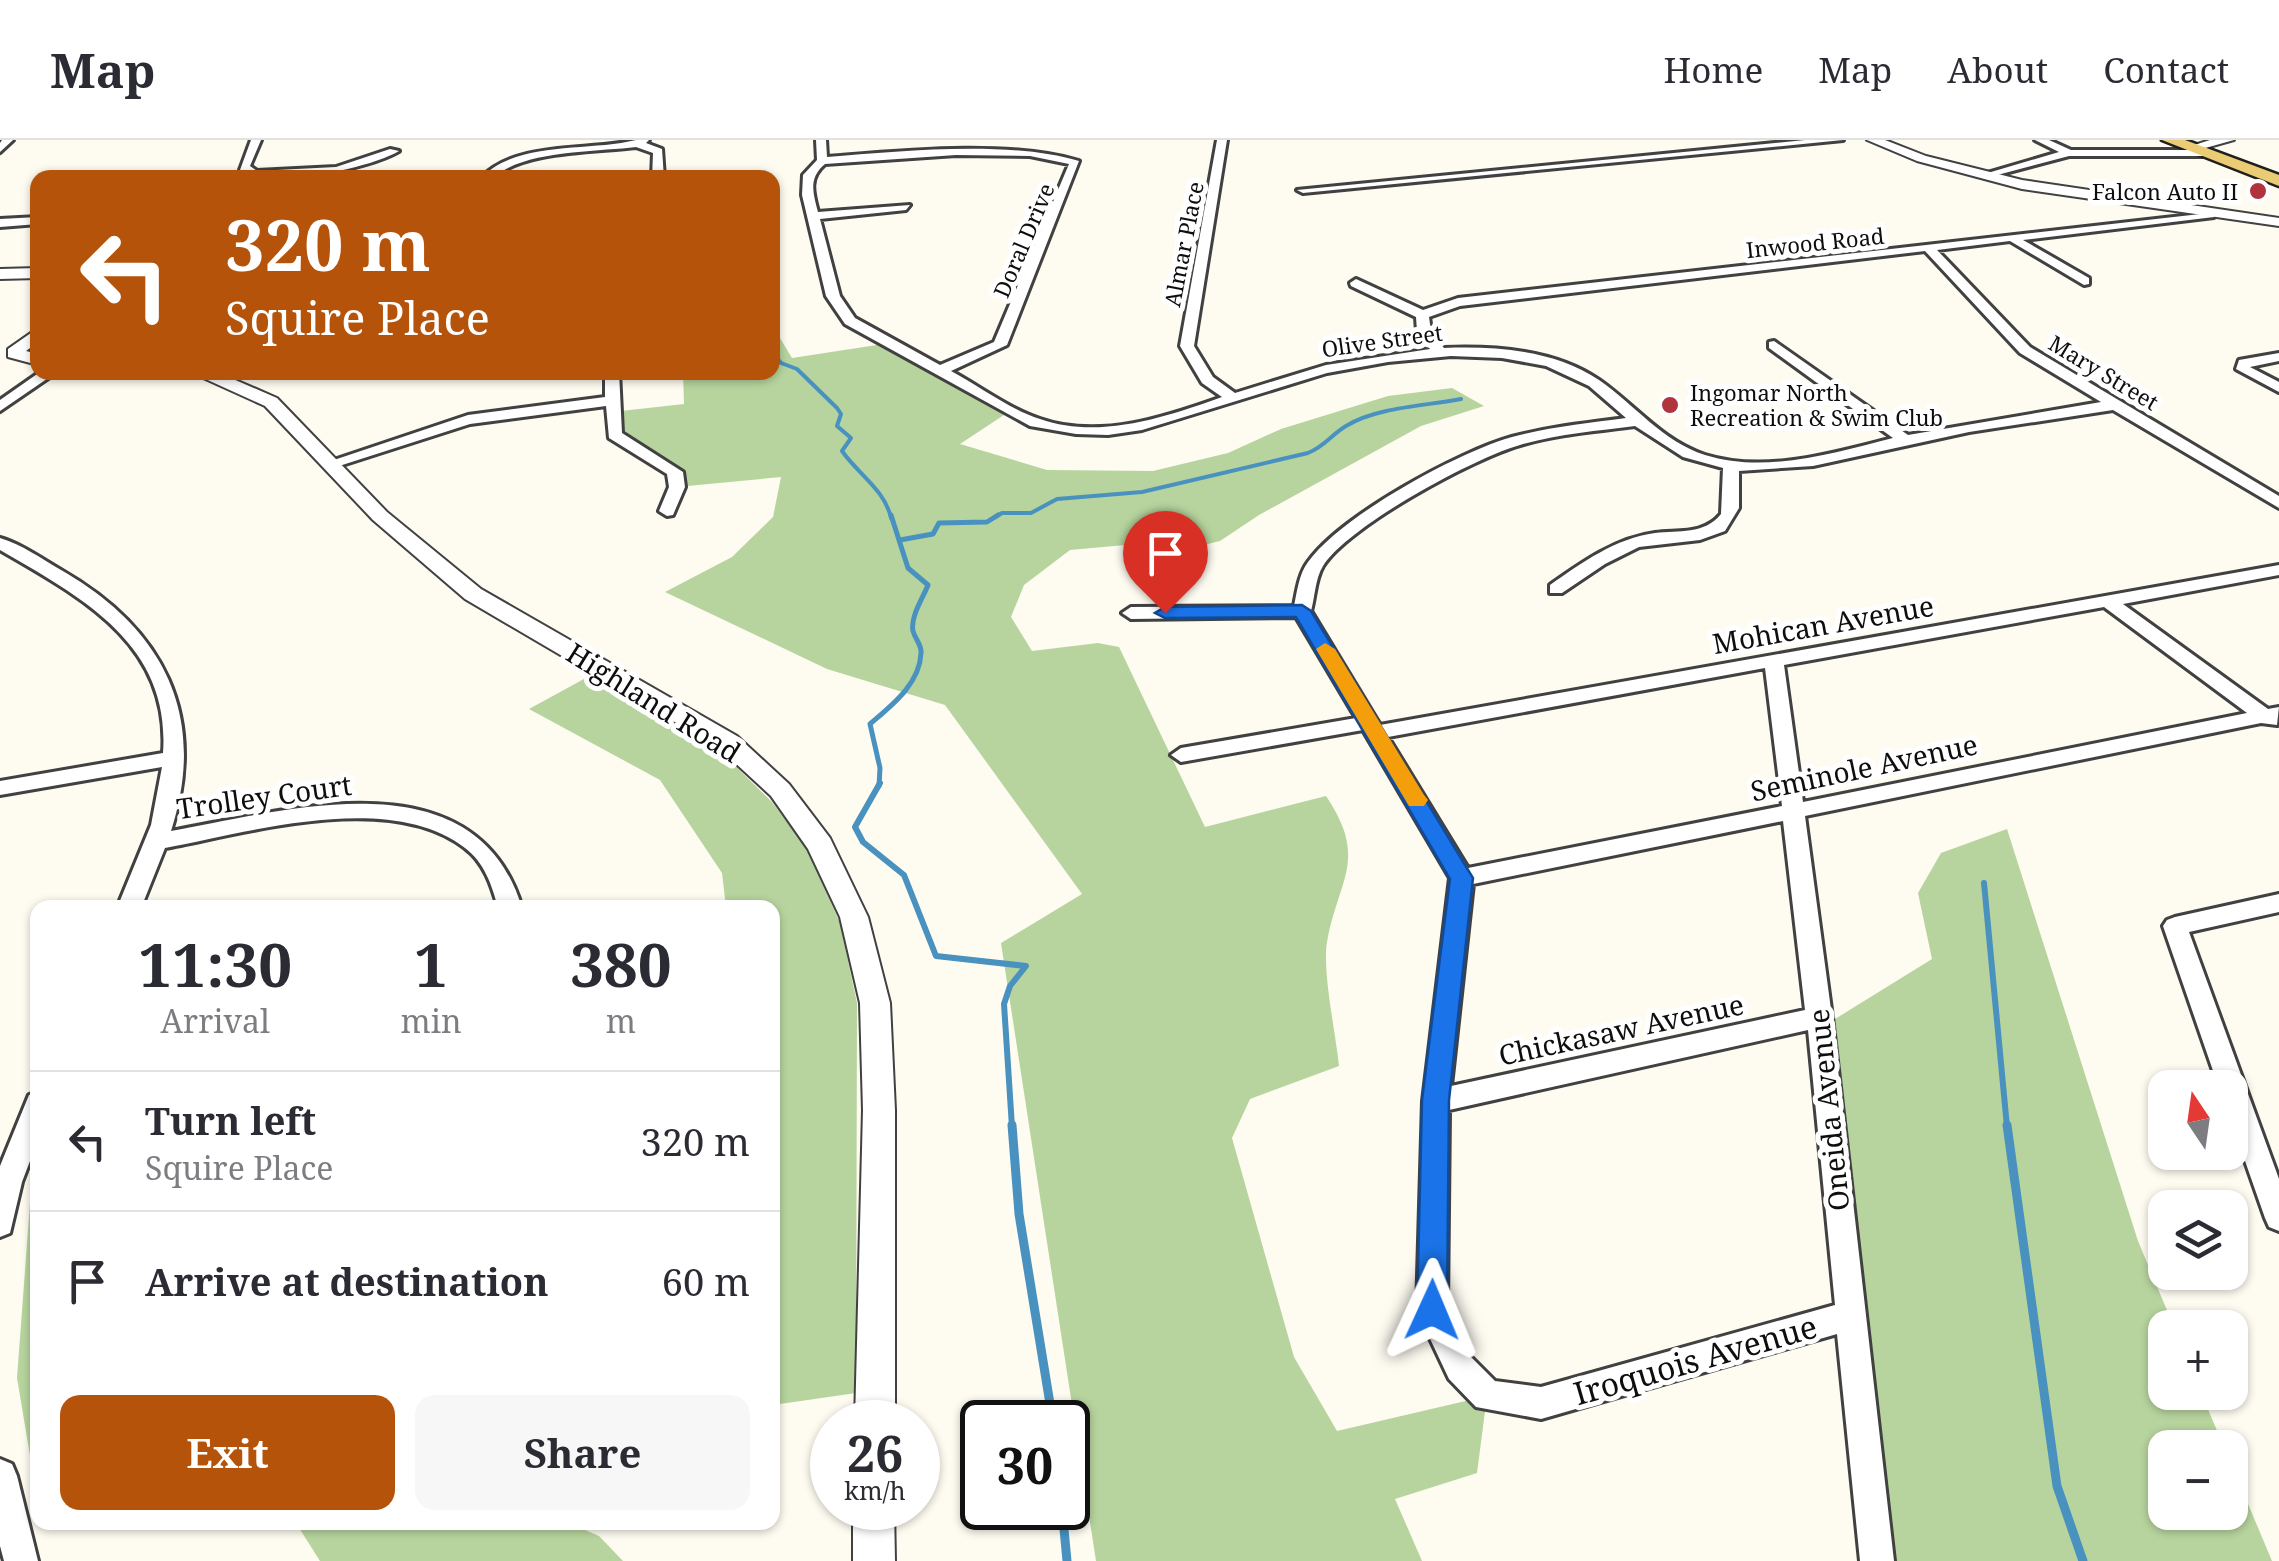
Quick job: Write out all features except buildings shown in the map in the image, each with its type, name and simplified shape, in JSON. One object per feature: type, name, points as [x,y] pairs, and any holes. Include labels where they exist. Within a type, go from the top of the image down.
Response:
[{"type":"main road","points":[[2170,140],[2279,181]]},
{"type":"street","points":[[0,150],[8,140]]},
{"type":"street","points":[[246,170],[256,140]]},
{"type":"street","name":"Olive Street","points":[[822,140],[822,160],[809,170],[805,180],[833,296],[850,321],[1022,417],[1069,430],[1117,430],[1327,369],[1440,352],[1497,353],[1553,365],[1593,382],[1676,450],[1731,466],[1778,468],[2018,418],[2114,405]]},
{"type":"street","name":"Almar Place","points":[[1222,140],[1187,346],[1207,380],[1232,397]]},
{"type":"street","points":[[1303,190],[1838,140]]},
{"type":"street","points":[[1873,140],[1986,176],[2107,202],[2279,222]]},
{"type":"street","points":[[2040,140],[2070,153]]},
{"type":"street","points":[[1986,176],[2070,153],[2197,150],[2228,140]]},
{"type":"street","points":[[492,170],[516,160],[641,142],[658,151],[658,170]]},
{"type":"street","name":"Doral Drive","points":[[822,160],[1015,145],[1058,148],[1071,158],[1075,171],[1000,345],[940,370]]},
{"type":"street","points":[[337,170],[394,151]]},
{"type":"street","points":[[814,216],[906,207]]},
{"type":"street","name":"Inwood Road","points":[[1422,315],[1458,302],[2214,214]]},
{"type":"street","points":[[0,223],[30,221]]},
{"type":"street","points":[[2015,240],[2084,281]]},
{"type":"street","name":"Mary Street","points":[[1929,250],[1955,272],[1997,326],[2025,350],[2279,503]]},
{"type":"street","points":[[0,274],[30,274]]},
{"type":"street","points":[[1356,284],[1422,315],[1424,330],[1440,352]]},
{"type":"street","points":[[7,353],[30,338]]},
{"type":"street","points":[[1774,345],[1905,440]]},
{"type":"street","points":[[2279,357],[2250,361],[2243,368],[2279,388]]},
{"type":"street","points":[[0,407],[39,380]]},
{"type":"street","name":"Highland Road","points":[[223,380],[271,402],[380,516],[473,594],[728,742],[780,790],[820,845],[854,916],[875,1003],[879,1110],[875,1400]]},
{"type":"street","points":[[612,380],[614,436],[675,472],[677,487],[667,511]]},
{"type":"street","points":[[330,464],[468,420],[611,401]]},
{"type":"street","points":[[1436,1100],[1462,878],[1302,611],[1313,567],[1326,550],[1377,514],[1477,456],[1528,438],[1636,421]]},
{"type":"street","points":[[1556,589],[1582,570],[1643,540],[1710,532],[1726,520],[1732,505],[1731,466]]},
{"type":"street","points":[[0,543],[92,598],[131,635],[153,664],[166,694],[176,758],[160,841],[132,900]]},
{"type":"street","name":"Mohican Avenue","points":[[1181,755],[1774,660],[2279,570]]},
{"type":"street","points":[[2108,601],[2274,719]]},
{"type":"street","points":[[1130,613],[1302,611]]},
{"type":"street","name":"Oneida Avenue","points":[[1774,660],[1819,1017],[1877,1561]]},
{"type":"street","name":"Seminole Avenue","points":[[1462,878],[2274,719]]},
{"type":"street","points":[[0,788],[176,758]]},
{"type":"street","name":"Trolley Court","points":[[160,841],[322,814],[418,817],[472,840],[502,879],[508,900]]},
{"type":"street","points":[[2276,1204],[2176,926],[2279,903]]},
{"type":"street","name":"Chickasaw Avenue","points":[[1436,1100],[1819,1017]]},
{"type":"street","name":"Iroquois Avenue","points":[[1436,1100],[1432,1310],[1460,1368],[1487,1396],[1541,1403],[1849,1316]]},
{"type":"street","points":[[0,1224],[8,1182],[30,1124]]},
{"type":"street","points":[[0,1476],[21,1561]]},
{"type":"street","points":[[874,1530],[874,1561]]},
{"type":"green space","points":[[780,338],[792,358],[890,343],[1010,411],[960,444],[1047,470],[1153,471],[1228,453],[1281,429],[1388,396],[1452,388],[1484,406],[1421,426],[1259,515],[1220,541],[1171,553],[1125,545],[1070,550],[1024,585],[1011,617],[1032,651],[1098,643],[1119,647],[1205,827],[1326,796],[1339,818],[1346,837],[1347,869],[1326,954],[1339,1066],[1250,1099],[1232,1138],[1294,1357],[1337,1431],[1487,1396],[1477,1473],[1395,1499],[1422,1561],[1096,1561],[1090,1522],[1090,1400],[1071,1400],[1001,943],[1082,894],[945,705],[827,669],[665,592],[732,557],[773,517],[781,477],[677,487],[677,478],[619,442],[612,412],[684,404],[683,380],[780,380]]},
{"type":"green space","points":[[593,674],[717,748],[772,802],[808,850],[840,923],[857,1003],[856,1393],[780,1404],[780,900],[725,900],[722,873],[660,780],[529,709]]},
{"type":"green space","points":[[2007,829],[2148,1265],[2148,1290],[2159,1290],[2167,1310],[2148,1310],[2148,1410],[2208,1410],[2217,1430],[2148,1430],[2148,1530],[2248,1530],[2248,1504],[2272,1561],[1895,1561],[1835,1019],[1932,959],[1918,893],[1941,853]]},
{"type":"green space","points":[[30,1203],[30,1455],[17,1378]]},
{"type":"green space","points":[[300,1530],[585,1530],[599,1536],[623,1561],[320,1561]]},
{"type":"waterway","points":[[780,362],[797,369],[837,408],[841,414],[837,426],[851,438],[842,451],[877,491],[891,518]]},
{"type":"waterway","points":[[994,518],[1002,513],[1031,513],[1057,499],[1142,492],[1308,453],[1346,426],[1372,415],[1461,399]]},
{"type":"waterway","points":[[879,785],[880,768],[870,724],[916,675],[921,650],[913,620],[928,585],[908,568],[891,515]]},
{"type":"waterway","points":[[900,540],[933,534],[939,523],[987,522],[998,515]]},
{"type":"waterway","points":[[879,785],[855,827],[863,842],[904,875],[936,956],[1026,966],[1010,986],[1004,1004],[1012,1127]]},
{"type":"waterway","points":[[1984,883],[2007,1127]]},
{"type":"waterway","points":[[1012,1125],[1019,1214],[1049,1400]]},
{"type":"waterway","points":[[2007,1125],[2057,1486],[2083,1561]]},
{"type":"waterway","points":[[1064,1530],[1067,1561]]},
{"type":"slow traffic","points":[[1325,649],[1417,800]]},
{"type":"place","name":"Falcon Auto II","points":[[2258,191]]},
{"type":"place","name":"Ingomar North Recreation & Swim Club","points":[[1670,405]]},
{"type":"route","points":[[1165,613],[1302,611],[1462,878],[1436,1100],[1432,1310]]}]
